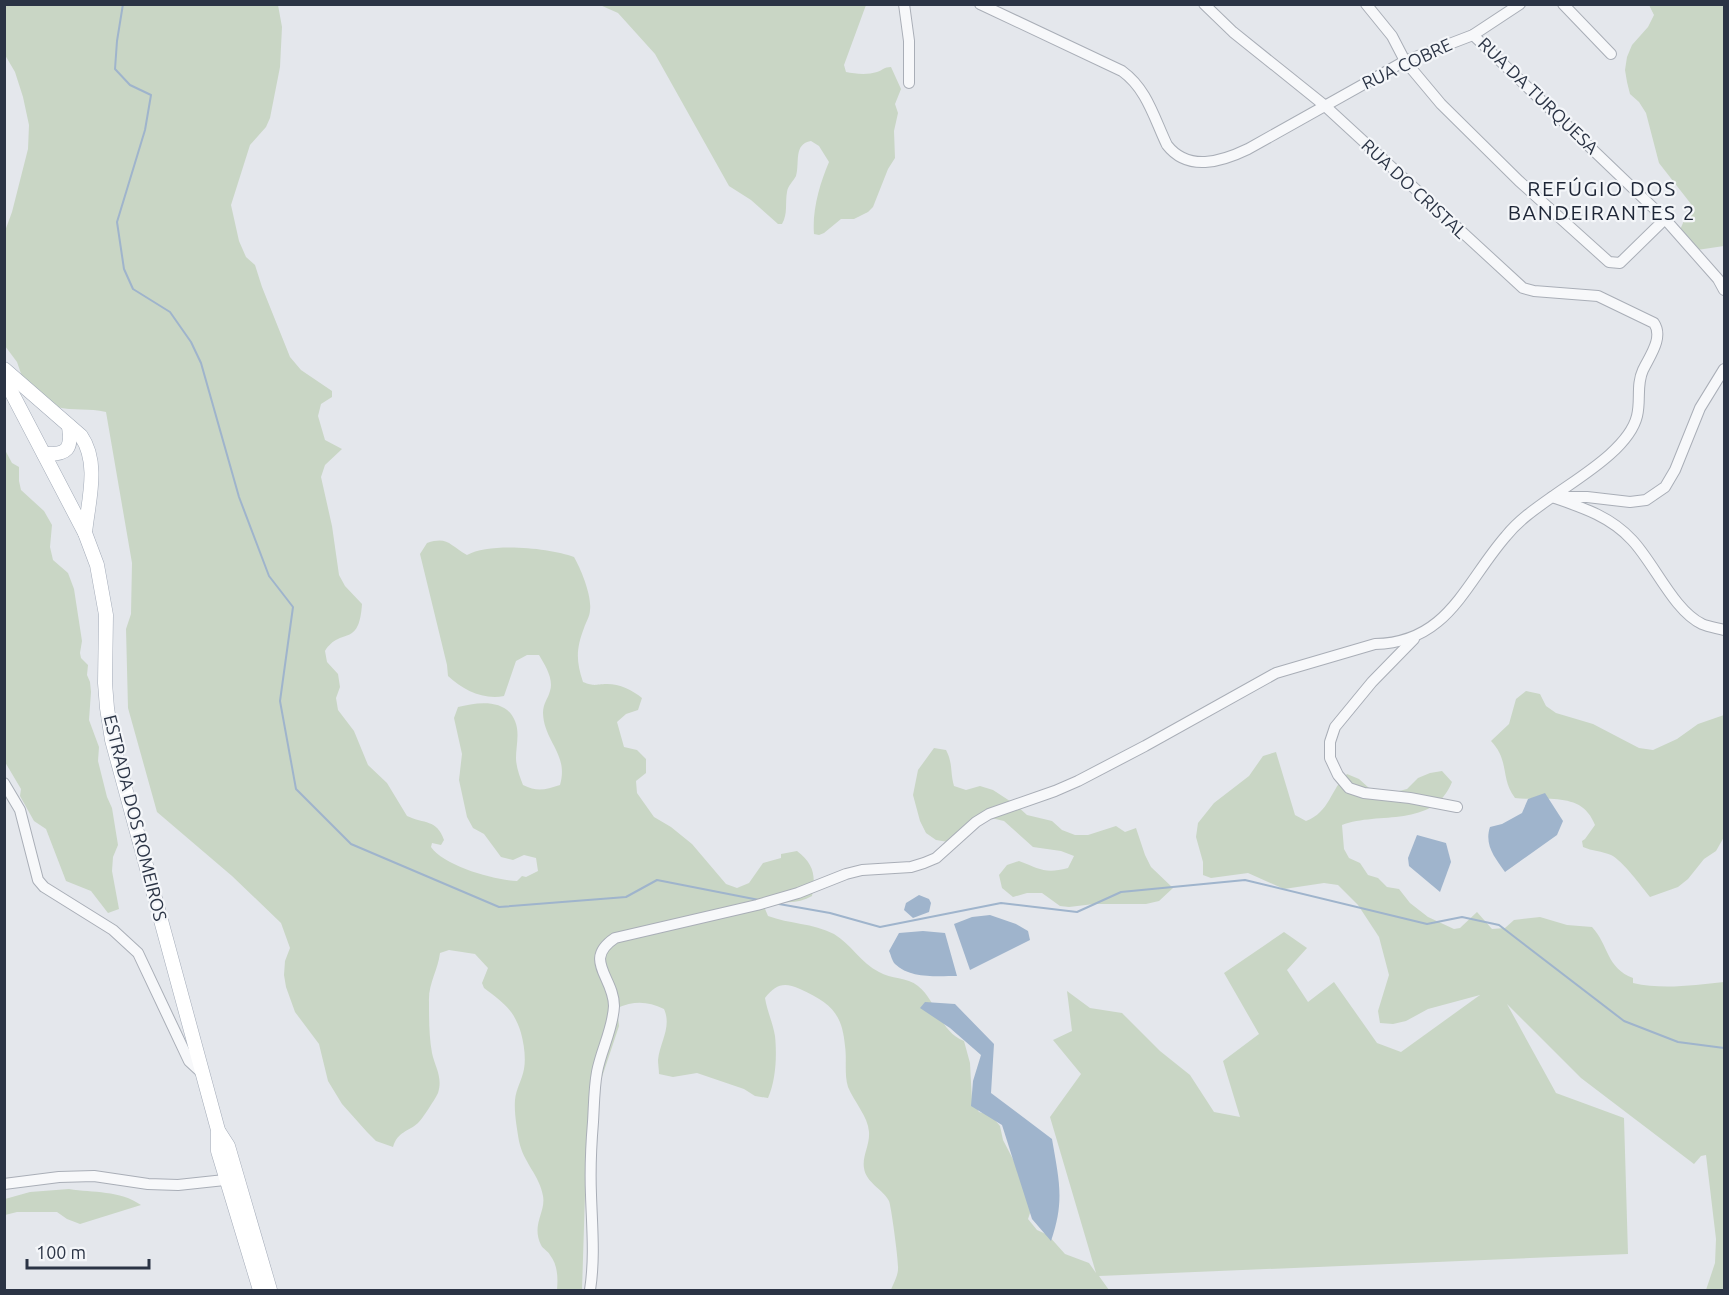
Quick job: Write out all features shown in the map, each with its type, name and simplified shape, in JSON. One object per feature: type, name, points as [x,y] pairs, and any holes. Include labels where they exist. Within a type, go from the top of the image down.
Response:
[{"type":"main road","points":[[4,369],[81,436],[88,445],[93,469],[85,533]]},
{"type":"main road","name":"ESTRADA DOS ROMEIROS","points":[[4,378],[85,533],[97,565],[106,615],[105,684],[112,740],[218,1130],[218,1151],[232,1179],[270,1290]]},
{"type":"main road","points":[[44,454],[67,450],[70,443],[69,426]]},
{"type":"main road","name":"ESTRADA DOS ROMEIROS","points":[[232,1179],[260,1290]]},
{"type":"street","points":[[904,4],[909,41],[909,83]]},
{"type":"street","name":"RUA COBRE","points":[[980,4],[1122,70],[1138,85],[1145,96],[1167,144],[1187,160],[1208,163],[1236,155],[1405,61],[1473,35],[1514,6]]},
{"type":"street","name":"RUA DO CRISTAL","points":[[1204,4],[1233,32],[1324,105],[1523,288],[1534,291],[1598,296],[1649,320],[1657,328],[1654,347],[1639,380],[1637,416],[1631,430],[1602,461],[1551,498]]},
{"type":"street","points":[[1366,4],[1392,36],[1405,61],[1460,123],[1519,181],[1609,262],[1620,263],[1665,219]]},
{"type":"street","points":[[1563,4],[1611,54]]},
{"type":"street","name":"RUA DA TURQUESA","points":[[1473,35],[1665,219],[1725,290]]},
{"type":"street","points":[[1457,807],[1410,798],[1364,793],[1349,788],[1338,775],[1330,758],[1330,742],[1335,727],[1372,682],[1417,637],[1451,611],[1506,535],[1525,517],[1551,498],[1587,497],[1630,502],[1646,500],[1665,487],[1675,470],[1700,408],[1725,369]]},
{"type":"street","points":[[1551,498],[1594,512],[1615,524],[1633,540],[1689,615],[1703,624],[1725,630]]},
{"type":"street","points":[[590,1290],[594,1258],[590,1192],[597,1072],[612,1022],[614,1005],[611,985],[600,968],[599,960],[606,945],[615,938],[704,919],[798,893],[846,874],[862,870],[911,867],[924,863],[936,858],[976,822],[989,814],[1078,781],[1276,673],[1375,644],[1392,644],[1417,637]]},
{"type":"street","points":[[4,783],[20,810],[38,880],[44,887],[113,930],[138,953],[189,1061],[203,1074]]},
{"type":"street","points":[[4,1184],[59,1177],[94,1176],[148,1184],[178,1185],[232,1179]]},
{"type":"green space","points":[[5,5],[278,5],[282,27],[280,67],[270,118],[266,127],[250,145],[231,205],[239,241],[246,257],[255,265],[290,357],[301,370],[332,391],[332,397],[321,404],[318,416],[325,440],[342,449],[325,465],[321,477],[332,526],[339,575],[345,586],[362,604],[357,627],[348,635],[337,639],[325,651],[327,662],[338,674],[340,687],[336,698],[338,710],[354,731],[368,765],[387,783],[407,816],[434,825],[441,833],[444,840],[441,845],[432,843],[431,847],[437,854],[470,871],[507,880],[517,881],[522,876],[526,877],[538,871],[536,858],[524,855],[513,860],[501,857],[484,834],[473,828],[467,817],[459,780],[462,754],[454,718],[458,707],[490,703],[505,708],[511,714],[518,735],[516,761],[523,785],[541,790],[550,788],[560,785],[562,774],[559,756],[544,723],[543,710],[551,682],[539,655],[527,655],[516,661],[504,696],[488,697],[467,690],[448,676],[420,554],[427,543],[444,541],[467,555],[490,549],[520,548],[550,551],[574,557],[580,568],[590,604],[578,649],[579,668],[583,682],[593,685],[617,685],[642,698],[638,710],[626,714],[617,722],[624,747],[637,750],[646,759],[646,773],[636,781],[637,793],[654,817],[692,844],[726,884],[737,888],[749,883],[763,863],[781,858],[781,854],[797,851],[803,856],[812,871],[814,882],[812,896],[795,902],[763,904],[768,916],[834,934],[873,968],[884,974],[914,983],[924,992],[943,1023],[964,1041],[970,1063],[972,1101],[979,1112],[991,1115],[1000,1126],[1003,1140],[1015,1163],[1032,1207],[1028,1219],[1037,1230],[1048,1235],[1065,1254],[1089,1263],[1096,1273],[1050,1117],[1081,1074],[1053,1040],[1072,1031],[1067,991],[1090,1008],[1122,1013],[1160,1051],[1190,1075],[1214,1112],[1240,1117],[1223,1061],[1259,1034],[1224,973],[1284,932],[1307,948],[1287,970],[1308,1002],[1334,982],[1377,1043],[1401,1052],[1480,995],[1428,1009],[1406,1021],[1393,1024],[1380,1023],[1378,1011],[1389,975],[1379,937],[1358,905],[1338,885],[1324,883],[1284,889],[1248,873],[1211,878],[1203,875],[1203,862],[1196,837],[1198,823],[1214,803],[1249,776],[1263,756],[1276,752],[1295,815],[1306,821],[1320,812],[1347,774],[1359,779],[1369,788],[1395,792],[1407,789],[1418,778],[1442,771],[1452,782],[1443,797],[1432,807],[1404,816],[1357,821],[1342,825],[1344,849],[1349,858],[1360,863],[1368,875],[1378,878],[1387,887],[1399,889],[1410,903],[1428,917],[1454,929],[1460,928],[1477,912],[1492,929],[1505,928],[1514,920],[1540,917],[1567,925],[1592,927],[1613,962],[1624,974],[1633,978],[1633,983],[1667,987],[1724,982],[1724,1290],[1706,1290],[1715,1263],[1716,1239],[1706,1155],[1701,1156],[1694,1164],[1581,1078],[1507,1004],[1556,1093],[1624,1118],[1628,1254],[1099,1276],[1109,1290],[891,1290],[898,1265],[890,1205],[865,1173],[864,1159],[869,1137],[868,1126],[848,1087],[841,1025],[827,1004],[800,989],[785,985],[777,987],[765,998],[774,1031],[776,1051],[774,1075],[768,1098],[755,1096],[744,1089],[697,1073],[673,1077],[659,1074],[659,1053],[667,1022],[664,1009],[652,1004],[641,1003],[617,1008],[619,1026],[601,1080],[585,1195],[582,1290],[557,1290],[555,1263],[538,1238],[543,1196],[539,1182],[524,1156],[519,1141],[515,1100],[525,1065],[522,1037],[511,1012],[484,988],[482,983],[488,968],[475,954],[449,950],[440,953],[430,989],[429,1002],[431,1047],[440,1082],[438,1093],[420,1121],[400,1135],[393,1147],[376,1141],[342,1104],[328,1081],[319,1044],[295,1012],[284,975],[285,961],[290,948],[281,923],[232,876],[157,812],[128,708],[126,629],[131,614],[132,563],[106,412],[57,407],[30,393],[27,391],[17,362],[5,346],[5,231],[28,149],[29,125],[15,72],[5,55]]},
{"type":"green space","points":[[600,5],[866,5],[844,65],[846,72],[870,74],[891,67],[901,89],[895,104],[898,113],[894,131],[895,158],[888,169],[873,207],[854,219],[841,219],[824,233],[814,234],[817,197],[829,162],[819,146],[811,141],[805,143],[799,150],[796,176],[787,192],[785,216],[782,224],[778,224],[751,200],[729,186],[655,54],[618,13]]},
{"type":"green space","points":[[1649,5],[1724,5],[1724,246],[1697,250],[1680,230],[1691,204],[1659,163],[1646,113],[1630,94],[1625,70],[1627,57],[1632,45],[1648,27],[1654,15]]},
{"type":"green space","points":[[5,450],[12,463],[19,467],[21,490],[44,511],[52,525],[50,547],[53,560],[68,573],[74,589],[82,641],[80,653],[81,658],[88,665],[87,675],[90,682],[89,720],[99,747],[98,761],[112,808],[118,845],[113,857],[112,871],[119,909],[108,913],[91,891],[66,881],[46,829],[34,821],[20,796],[21,789],[5,762]]},
{"type":"green space","points":[[1526,691],[1540,694],[1546,706],[1556,713],[1593,724],[1639,748],[1653,750],[1677,739],[1698,724],[1724,715],[1724,837],[1716,851],[1704,859],[1688,879],[1678,887],[1650,897],[1616,858],[1583,847],[1582,841],[1595,825],[1589,814],[1581,807],[1564,800],[1515,798],[1510,791],[1501,756],[1491,741],[1509,724],[1516,699]]},
{"type":"green space","points":[[934,748],[946,750],[950,759],[954,786],[966,790],[980,786],[993,790],[1027,815],[1052,821],[1062,830],[1075,835],[1088,835],[1116,826],[1125,832],[1136,828],[1151,867],[1173,888],[1159,901],[1146,904],[1094,904],[1069,907],[1060,906],[1042,893],[1027,893],[1013,897],[1002,888],[999,875],[1007,865],[1019,861],[1043,870],[1054,871],[1068,868],[1074,856],[1061,851],[1033,847],[1004,821],[991,818],[948,842],[936,840],[926,833],[913,795],[918,770]]},
{"type":"green space","points":[[69,1189],[115,1194],[141,1205],[80,1224],[57,1212],[17,1212],[5,1215],[5,1199],[30,1192]]},
{"type":"water","points":[[1545,793],[1563,821],[1557,835],[1505,872],[1489,845],[1490,827],[1502,824],[1522,813],[1528,799]]},
{"type":"water","points":[[1417,835],[1446,843],[1451,862],[1440,892],[1409,866],[1408,858]]},
{"type":"water","points":[[919,895],[929,899],[931,903],[929,912],[913,918],[904,910],[906,903]]},
{"type":"water","points":[[990,915],[1028,931],[1030,940],[970,970],[954,924],[972,917]]},
{"type":"water","points":[[923,931],[945,933],[957,976],[916,974],[901,969],[894,963],[889,951],[899,933]]},
{"type":"water","points":[[925,1002],[955,1004],[994,1044],[991,1093],[1052,1139],[1059,1202],[1051,1241],[1032,1219],[1002,1125],[971,1106],[973,1081],[981,1055],[950,1028],[920,1008]]},
{"type":"waterway","points":[[123,4],[115,69],[130,85],[151,95],[145,130],[117,222],[124,269],[133,289],[170,312],[191,342],[201,363],[239,497],[269,576],[293,607],[280,701],[296,789],[351,844],[499,907],[626,897],[657,880],[759,900]]},
{"type":"waterway","points":[[779,904],[830,913],[880,927],[1001,903],[1077,912],[1121,892],[1245,880],[1427,924],[1462,917],[1499,925],[1624,1021],[1678,1042],[1724,1048]]},
{"type":"district","name":"REFÚGIO DOS BANDEIRANTES 2","points":[[1602,201]]}]
